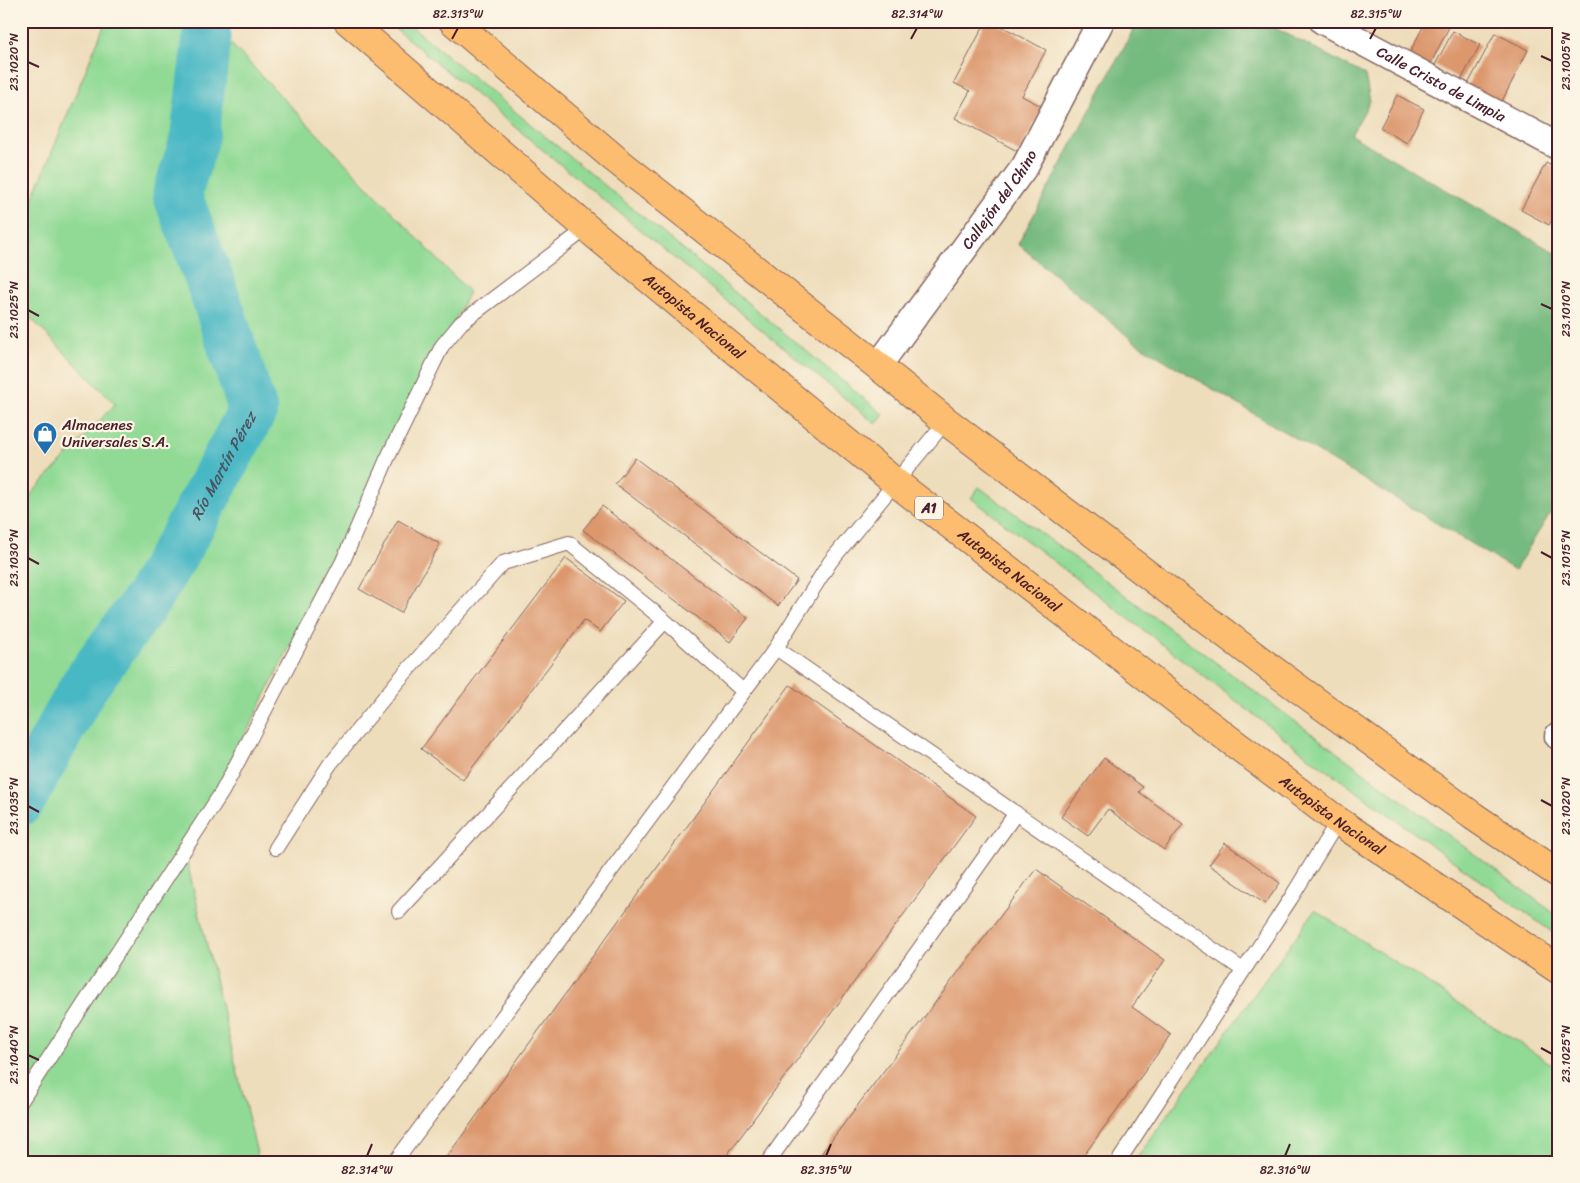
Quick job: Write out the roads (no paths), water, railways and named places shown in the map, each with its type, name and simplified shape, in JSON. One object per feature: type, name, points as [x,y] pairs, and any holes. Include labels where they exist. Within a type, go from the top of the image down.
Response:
[{"type":"highway","name":"Autopista Nacional","points":[[348,21],[587,228],[895,482],[1338,822],[1559,970]]},
{"type":"highway","points":[[453,21],[615,159],[878,366],[946,422],[1273,670],[1473,816],[1559,874]]},
{"type":"street","name":"Callejón del Chino","points":[[878,366],[1025,166],[1101,21]]},
{"type":"street","name":"Calle Cristo de Limpia","points":[[1323,21],[1559,146]]},
{"type":"lane","points":[[21,1101],[222,792],[343,561],[387,459],[442,346],[461,323],[587,228]]},
{"type":"lane","points":[[395,1162],[776,648],[830,562],[946,422]]},
{"type":"lane","points":[[276,848],[330,764],[398,682],[504,563],[569,544],[665,621],[743,691]]},
{"type":"lane","points":[[400,911],[665,621]]},
{"type":"lane","points":[[776,648],[1243,970]]},
{"type":"lane","points":[[768,1162],[1016,813]]},
{"type":"lane","points":[[1118,1162],[1291,898],[1338,822]]},
{"type":"waterway","name":"Río Martín Pérez","points":[[21,801],[84,686],[148,598],[184,537],[253,410],[212,287],[177,194],[194,141],[207,37]]},
{"type":"place","name":"Almacenes Universales S.A.","points":[[45,455]]}]
